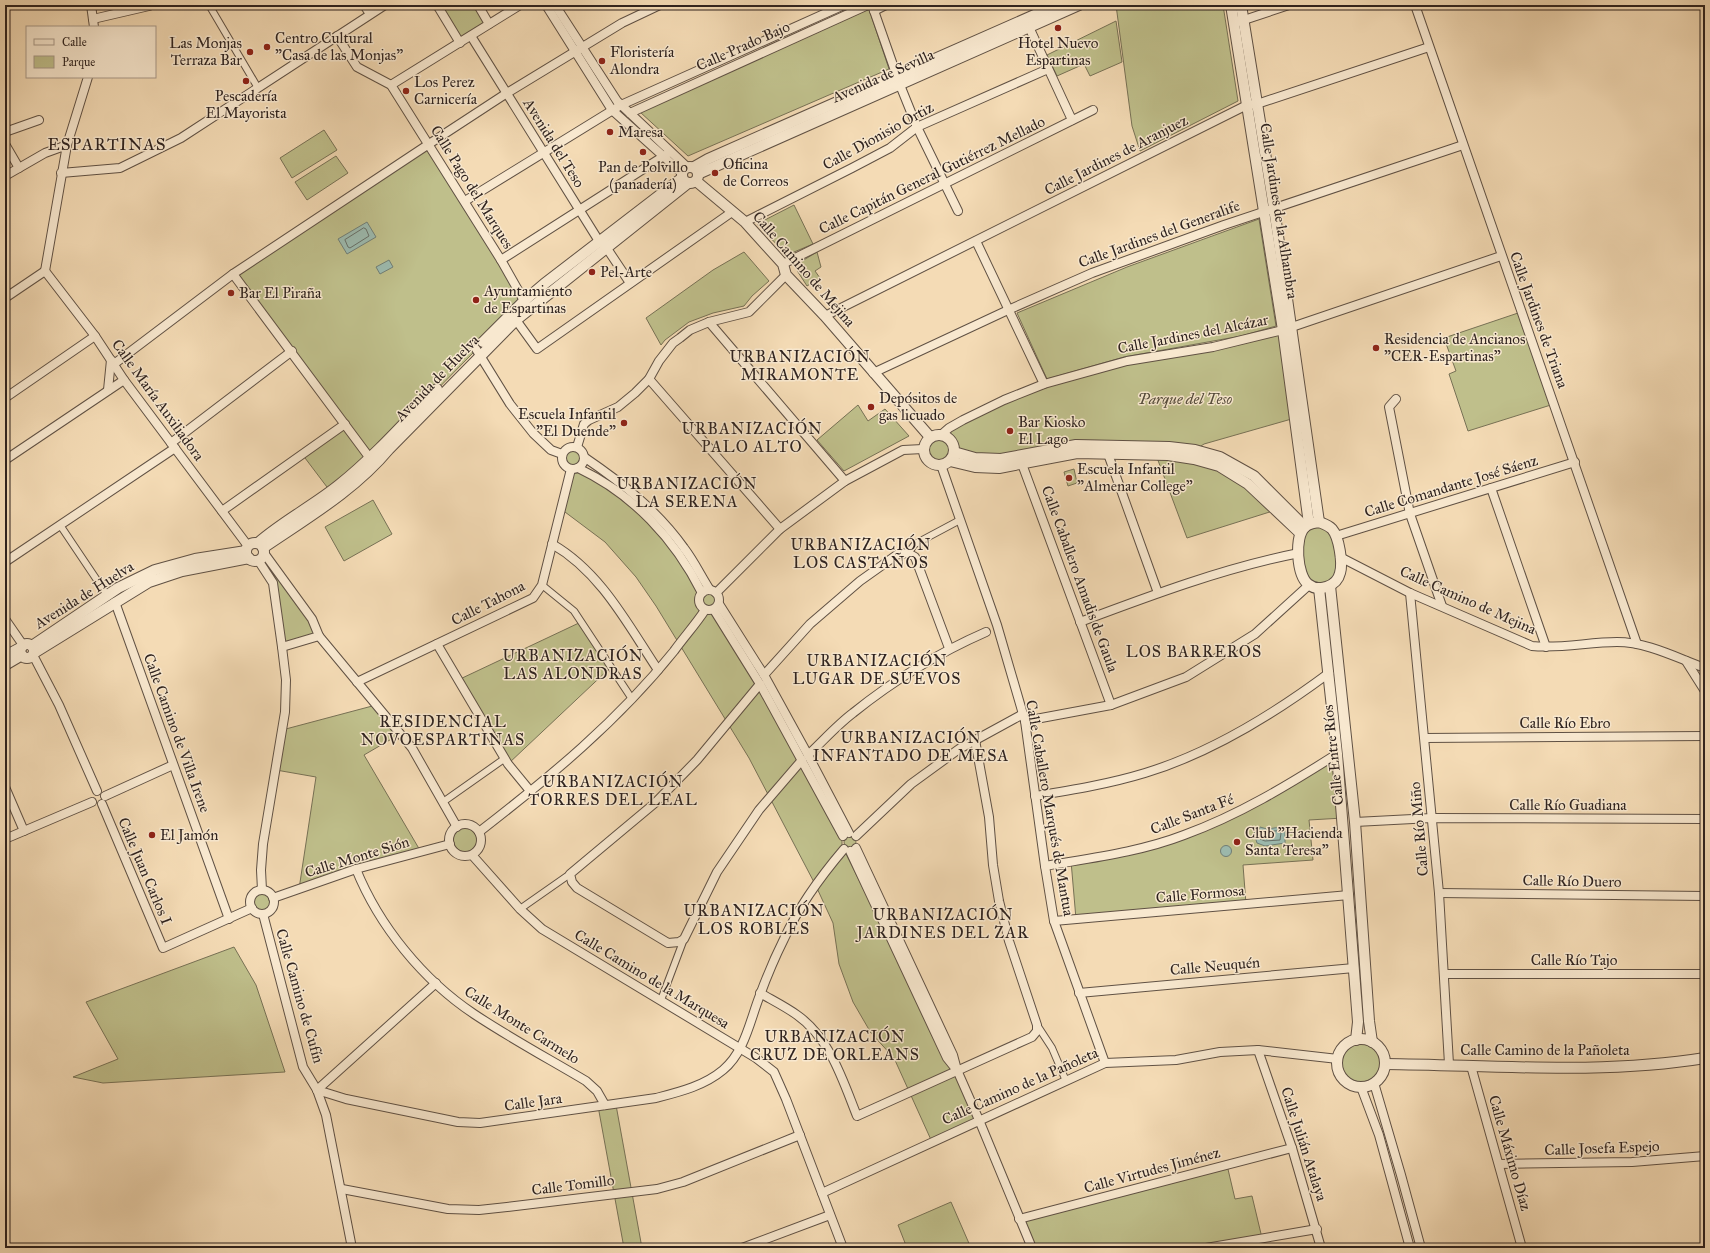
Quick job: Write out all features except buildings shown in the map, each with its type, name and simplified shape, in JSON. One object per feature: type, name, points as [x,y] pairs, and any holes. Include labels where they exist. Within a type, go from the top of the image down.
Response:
[{"type":"street","points":[[91,5],[94,23],[149,6]]},
{"type":"street","points":[[209,5],[258,88]]},
{"type":"street","points":[[364,5],[370,14]]},
{"type":"street","points":[[61,173],[120,168],[182,138],[385,5]]},
{"type":"street","points":[[437,5],[460,43]]},
{"type":"street","points":[[478,5],[489,24]]},
{"type":"street","points":[[391,85],[520,5]]},
{"type":"street","name":"Calle Camino de Mejina","points":[[546,5],[621,105],[670,151],[690,175]]},
{"type":"street","name":"Calle Camino de Mejina","points":[[555,5],[612,110],[664,157],[690,175],[745,222],[783,264],[786,275],[825,316],[930,437]]},
{"type":"street","points":[[108,390],[112,362],[233,274],[429,144],[578,49],[622,23],[660,5]]},
{"type":"street","name":"Calle Prado Bajo","points":[[465,201],[621,105],[844,5]]},
{"type":"street","name":"Calle Prado Bajo","points":[[630,113],[871,7],[886,5]]},
{"type":"street","name":"Avenida de Sevilla","points":[[690,175],[898,81],[1057,5]]},
{"type":"street","name":"Avenida de Sevilla","points":[[898,81],[1080,5]]},
{"type":"street","name":"Calle Jardines de la Alhambra","points":[[1230,5],[1238,22],[1257,104],[1269,210],[1300,421],[1308,527]]},
{"type":"street","name":"Calle Jardines de la Alhambra","points":[[1241,5],[1238,22],[1247,105],[1269,210]]},
{"type":"street","points":[[1238,22],[1289,5]]},
{"type":"street","name":"Calle Jardines de Triana","points":[[1415,5],[1637,644]]},
{"type":"street","points":[[871,7],[898,81],[917,127],[958,211]]},
{"type":"street","points":[[1029,27],[1072,120]]},
{"type":"street","name":"Calle Pago del Marques","points":[[338,36],[357,67],[391,85],[465,201],[527,304]]},
{"type":"street","name":"Avenida del Teso","points":[[471,36],[580,211],[630,283]]},
{"type":"street","name":"Calle Jardines de Aranjuez","points":[[825,316],[1247,105],[1257,104],[1429,47]]},
{"type":"street","name":"Calle Dionisio Ortiz","points":[[745,222],[890,148],[917,127],[1048,69]]},
{"type":"street","points":[[5,298],[45,271],[67,145],[88,78]]},
{"type":"street","name":"Calle Capitán General Gutiérrez Mellado","points":[[783,264],[1093,110]]},
{"type":"street","points":[[5,132],[39,120]]},
{"type":"street","points":[[5,144],[19,168]]},
{"type":"street","points":[[5,176],[45,153],[67,145]]},
{"type":"street","name":"Calle Jardines del Generalife","points":[[873,373],[1092,272],[1160,247],[1463,145]]},
{"type":"street","points":[[501,260],[664,157],[670,151]]},
{"type":"street","name":"Avenida de Huelva","points":[[5,665],[116,596],[149,582],[182,571],[255,551],[338,497],[372,462],[389,449],[478,352],[527,304],[690,175]]},
{"type":"street","points":[[516,320],[538,349],[732,212]]},
{"type":"street","points":[[976,241],[1044,384]]},
{"type":"street","name":"Calle Jardines del Alcázar","points":[[942,435],[949,428],[963,420],[1004,400],[1044,384],[1127,361],[1213,347],[1287,329],[1501,256]]},
{"type":"street","name":"Calle María Auxiliadora","points":[[45,271],[95,336],[124,380],[222,511],[255,551]]},
{"type":"street","points":[[233,274],[292,351],[372,462]]},
{"type":"street","points":[[577,447],[584,424],[589,420],[618,407],[635,393],[648,379],[659,361],[673,343],[690,330],[709,322],[749,312],[786,275]]},
{"type":"street","name":"Avenida de Huelva","points":[[478,352],[516,320],[527,304]]},
{"type":"street","points":[[709,322],[845,481]]},
{"type":"street","points":[[5,398],[95,336]]},
{"type":"street","points":[[5,562],[173,445],[292,351]]},
{"type":"street","points":[[478,352],[510,404],[551,450],[562,454]]},
{"type":"street","points":[[648,379],[780,529]]},
{"type":"street","points":[[5,460],[124,380]]},
{"type":"street","points":[[1396,399],[1389,407],[1410,514],[1442,606]]},
{"type":"street","points":[[222,511],[345,424]]},
{"type":"street","points":[[948,459],[951,441],[942,435],[935,435],[930,437],[925,442],[923,449],[924,455],[928,461],[934,464],[948,459],[1001,459],[1076,445],[1169,447],[1195,450],[1220,457],[1254,476],[1308,527]]},
{"type":"street","points":[[575,468],[584,462],[581,449],[577,447],[568,448],[562,454],[562,462],[564,465],[575,468],[612,486],[649,518],[680,555],[702,593],[699,603],[713,608],[764,675],[805,757]]},
{"type":"street","points":[[702,593],[713,591],[780,529],[845,481],[903,450],[923,449]]},
{"type":"street","points":[[948,459],[975,467],[999,468],[1078,453],[1168,456],[1194,459],[1219,466],[1248,484],[1308,527],[1328,525],[1336,536],[1341,566],[1340,574],[1337,580],[1330,586],[1320,588],[1309,585],[1302,572],[1298,553],[1298,542],[1308,527]]},
{"type":"street","points":[[1108,454],[1158,593]]},
{"type":"street","points":[[479,832],[531,792],[594,737],[632,699],[713,608],[719,598],[685,549],[657,515],[629,489],[584,458]]},
{"type":"street","name":"Calle Caballero Marqués de Mantua","points":[[948,459],[960,520],[997,625],[1024,717],[1054,921],[1079,993],[1106,1063]]},
{"type":"street","name":"Calle Comandante José Sáenz","points":[[1336,536],[1574,462]]},
{"type":"street","name":"Calle Caballero Amadis de Gaula","points":[[1022,464],[1111,705]]},
{"type":"street","name":"Calle Tahona","points":[[356,682],[533,598],[542,585],[552,544],[575,468]]},
{"type":"street","points":[[1491,488],[1546,647]]},
{"type":"street","points":[[908,553],[915,544],[960,520]]},
{"type":"street","points":[[60,525],[116,596]]},
{"type":"street","points":[[552,544],[578,562],[598,582],[658,670]]},
{"type":"street","points":[[255,551],[312,619],[319,636],[412,748],[457,827]]},
{"type":"street","points":[[255,551],[272,583],[286,680],[285,712],[263,844],[261,870],[262,890]]},
{"type":"street","points":[[764,675],[810,624],[860,581],[898,554],[908,553],[915,557],[949,648]]},
{"type":"street","points":[[1080,622],[1158,593],[1260,561],[1298,553]]},
{"type":"street","name":"Calle Camino de Mejina","points":[[1340,557],[1410,593],[1532,646],[1546,647],[1617,642],[1637,644],[1705,668]]},
{"type":"street","points":[[542,585],[574,611],[632,699]]},
{"type":"street","points":[[1032,1248],[957,1070],[947,1058],[850,849],[841,843],[911,784],[975,740],[1024,717],[1111,705],[1186,677],[1255,634],[1309,585]]},
{"type":"street","name":"Calle Entre Ríos","points":[[1330,586],[1356,822],[1369,1021],[1372,1042]]},
{"type":"street","name":"Calle Entre Ríos","points":[[1320,588],[1337,754],[1349,895],[1358,1022],[1356,1040]]},
{"type":"street","name":"Calle Río Miño","points":[[1410,593],[1439,893],[1449,1064]]},
{"type":"street","name":"Calle Camino de Villa Irene","points":[[116,596],[173,766],[229,919]]},
{"type":"street","points":[[713,608],[805,757],[849,835],[858,842],[827,869],[796,917],[785,937],[760,993],[744,1040],[739,1048]]},
{"type":"street","points":[[5,619],[28,651],[57,706],[94,795],[96,805],[102,804],[106,800],[103,792],[94,795],[24,831],[5,839]]},
{"type":"street","points":[[661,1000],[684,939],[717,872],[758,810],[805,757],[852,713],[899,679],[949,648],[986,632]]},
{"type":"street","points":[[282,647],[319,636]]},
{"type":"street","points":[[437,644],[504,759],[531,792]]},
{"type":"street","name":"Avenida de Huelva","points":[[5,656],[28,651]]},
{"type":"street","points":[[1686,661],[1705,691]]},
{"type":"street","points":[[1035,796],[1098,786],[1146,773],[1184,759],[1236,734],[1268,715],[1329,673]]},
{"type":"street","points":[[520,909],[570,874],[655,803],[697,760],[760,684]]},
{"type":"street","name":"Calle Río Ebro","points":[[1425,738],[1705,736]]},
{"type":"street","points":[[975,740],[989,817],[993,865],[1008,941],[1037,1025],[1052,1048],[1066,1081]]},
{"type":"street","name":"Calle Santa Fé","points":[[1045,866],[1141,848],[1183,836],[1228,817],[1286,786],[1337,754]]},
{"type":"street","points":[[443,802],[504,759]]},
{"type":"street","points":[[105,796],[173,766]]},
{"type":"street","points":[[5,787],[24,831]]},
{"type":"street","name":"Calle Juan Carlos I","points":[[102,804],[163,948],[229,919]]},
{"type":"street","name":"Calle Río Guadiana","points":[[1356,822],[1432,818],[1705,819]]},
{"type":"street","points":[[465,824],[470,825],[479,832],[481,837],[479,848],[472,855],[462,856],[453,850],[450,844],[450,836],[457,827],[465,824]]},
{"type":"street","name":"Calle Monte Sión","points":[[273,898],[356,869],[450,844]]},
{"type":"street","name":"Calle Camino de la Marquesa","points":[[472,855],[520,909],[542,929],[756,1058],[774,1072],[800,1135],[843,1248]]},
{"type":"street","name":"Calle Monte Carmelo","points":[[356,869],[364,890],[383,919],[413,960],[436,983],[473,1013],[586,1081],[598,1090],[606,1105]]},
{"type":"street","points":[[570,874],[572,882],[577,888],[668,943],[679,942],[684,939]]},
{"type":"street","points":[[262,890],[269,892],[273,898],[272,908],[263,914],[257,913],[252,908],[250,898],[255,892],[262,890]]},
{"type":"street","name":"Calle Río Duero","points":[[1439,893],[1705,896]]},
{"type":"street","name":"Calle Formosa","points":[[1054,921],[1349,895]]},
{"type":"street","points":[[229,919],[252,908]]},
{"type":"street","name":"Calle Camino de Cufín","points":[[263,914],[303,1067],[317,1090],[326,1115],[342,1189],[352,1248]]},
{"type":"street","name":"Calle Neuquén","points":[[1079,993],[1354,968]]},
{"type":"street","name":"Calle Río Tajo","points":[[1444,974],[1705,974]]},
{"type":"street","points":[[317,1090],[436,983]]},
{"type":"street","points":[[760,993],[798,1015],[821,1039],[834,1059],[857,1116],[1032,1037],[1037,1031],[1037,1025]]},
{"type":"street","points":[[1364,1039],[1372,1042],[1382,1051],[1385,1064],[1384,1072],[1374,1083],[1361,1087],[1351,1084],[1343,1078],[1338,1069],[1338,1059],[1341,1050],[1348,1043],[1356,1040],[1364,1039]]},
{"type":"street","name":"Calle Jara","points":[[317,1090],[346,1099],[458,1122],[480,1123],[656,1098],[697,1085],[724,1069],[739,1048]]},
{"type":"street","name":"Calle Camino de la Pañoleta","points":[[822,1193],[1106,1063],[1137,1063],[1176,1060],[1220,1052],[1258,1050],[1338,1059]]},
{"type":"street","name":"Calle Julián Atalaya","points":[[1258,1050],[1292,1148],[1317,1229],[1321,1248]]},
{"type":"street","name":"Calle Camino de la Pañoleta","points":[[1385,1064],[1449,1064],[1471,1066],[1564,1068],[1667,1064],[1705,1058]]},
{"type":"street","name":"Calle Máximo Díaz","points":[[1471,1066],[1522,1248]]},
{"type":"street","points":[[1374,1083],[1421,1248]]},
{"type":"street","points":[[1361,1087],[1379,1135],[1410,1248]]},
{"type":"street","name":"Calle Tomillo","points":[[342,1189],[448,1209],[478,1210],[507,1207],[657,1189],[676,1184],[800,1135]]},
{"type":"street","name":"Calle Virtudes Jiménez","points":[[1019,1219],[1292,1148]]},
{"type":"street","name":"Calle Josefa Espejo","points":[[1499,1164],[1632,1162],[1705,1156]]},
{"type":"street","points":[[742,1248],[830,1215]]},
{"type":"street","points":[[1206,1248],[1317,1229]]},
{"type":"green space","points":[[437,5],[478,5],[489,24],[460,43]]},
{"type":"green space","points":[[1116,5],[1223,5],[1238,101],[1140,151],[1132,126]]},
{"type":"green space","points":[[869,9],[889,69],[688,156],[640,112]]},
{"type":"green space","points":[[1116,21],[1122,62],[1090,76],[1084,64],[1057,76],[1047,55]]},
{"type":"green space","points":[[324,130],[337,150],[292,178],[280,158]]},
{"type":"green space","points":[[429,144],[524,301],[416,411],[330,491],[302,454],[345,424],[233,274]]},
{"type":"green space","points":[[336,156],[348,173],[307,200],[295,182]]},
{"type":"green space","points":[[794,205],[813,244],[787,255],[757,224]]},
{"type":"green space","points":[[1259,219],[1276,326],[1241,336],[1124,357],[1047,379],[1017,313],[1127,267]]},
{"type":"green space","points":[[744,252],[769,281],[752,296],[744,306],[713,313],[689,322],[665,340],[661,345],[646,318],[713,270]]},
{"type":"green space","points":[[817,252],[821,267],[815,271],[820,278],[807,286],[798,272],[797,264]]},
{"type":"green space","points":[[1521,312],[1554,404],[1468,431],[1449,374],[1456,371],[1444,338]]},
{"type":"green space","name":"Parque del Teso","points":[[1283,330],[1295,418],[1204,444],[1195,450],[1001,459],[954,452],[951,441],[941,435],[1004,400],[1087,371]]},
{"type":"green space","points":[[858,405],[868,421],[885,409],[909,436],[844,471],[817,440]]},
{"type":"green space","points":[[939,437],[948,441],[952,450],[948,459],[939,463],[930,459],[926,450],[930,441]]},
{"type":"green space","points":[[569,449],[577,449],[582,454],[580,465],[577,467],[569,467],[564,462],[564,454]]},
{"type":"green space","points":[[1156,455],[1219,466],[1276,510],[1187,538]]},
{"type":"green space","points":[[575,469],[612,486],[680,555],[700,596],[700,606],[711,611],[760,684],[842,839],[842,846],[979,1120],[932,1142],[894,1058],[871,1033],[853,1002],[839,964],[833,923],[816,886],[749,758],[656,606],[636,577],[605,542],[561,509]]},
{"type":"green space","points":[[1074,469],[1077,483],[1068,486],[1064,472]]},
{"type":"green space","points":[[373,500],[392,534],[344,561],[325,527]]},
{"type":"green space","points":[[1327,525],[1341,566],[1330,586],[1305,580],[1300,533],[1305,527]]},
{"type":"green space","points":[[264,553],[319,636],[282,647],[273,583],[259,560]]},
{"type":"green space","points":[[709,593],[715,595],[717,601],[715,607],[709,609],[703,607],[701,601],[703,595]]},
{"type":"green space","points":[[581,622],[611,667],[508,764],[458,680]]},
{"type":"green space","points":[[376,705],[400,734],[364,755],[421,852],[299,889],[316,777],[276,770],[282,730]]},
{"type":"green space","name":"Club \"Hacienda Santa Teresa\"","points":[[1337,754],[1343,818],[1309,820],[1313,860],[1243,865],[1246,904],[1076,919],[1071,861],[1141,848],[1228,817]]},
{"type":"green space","points":[[460,828],[470,828],[477,835],[477,845],[470,852],[460,852],[453,845],[453,835]]},
{"type":"green space","points":[[852,836],[855,837],[855,847],[848,848],[845,847],[844,840],[845,837]]},
{"type":"green space","points":[[262,892],[269,895],[272,902],[269,909],[262,912],[255,909],[252,902],[255,895]]},
{"type":"green space","points":[[234,947],[256,985],[285,1072],[103,1083],[73,1077],[118,1059],[86,1002]]},
{"type":"green space","points":[[1357,1044],[1365,1044],[1377,1053],[1380,1063],[1377,1073],[1371,1079],[1365,1082],[1357,1082],[1345,1073],[1342,1067],[1342,1059],[1351,1047]]},
{"type":"green space","points":[[616,1105],[642,1248],[624,1248],[598,1106]]},
{"type":"green space","points":[[1227,1165],[1235,1199],[1252,1196],[1262,1238],[1206,1248],[1032,1248],[1019,1219]]},
{"type":"green space","points":[[951,1202],[971,1248],[907,1248],[898,1225]]},
{"type":"water","points":[[367,222],[376,237],[347,254],[338,239]]},
{"type":"water","points":[[389,260],[393,267],[380,274],[376,267]]},
{"type":"water","points":[[1260,827],[1267,829],[1281,827],[1285,831],[1285,843],[1265,846],[1257,843],[1254,833],[1259,830]]},
{"type":"water","points":[[1226,845],[1230,847],[1232,851],[1230,855],[1226,857],[1222,855],[1220,851],[1222,847]]},
{"type":"place","name":"Hotel Nuevo Espartinas","points":[[1058,28]]},
{"type":"place","name":"Centro Cultural \"Casa de las Monjas\"","points":[[267,47]]},
{"type":"place","name":"Las Monjas Terraza Bar","points":[[250,52]]},
{"type":"place","name":"Floristería Alondra","points":[[602,61]]},
{"type":"place","name":"Pescadería El Mayorista","points":[[246,81]]},
{"type":"place","name":"Los Perez Carnicería","points":[[406,91]]},
{"type":"place","name":"Maresa","points":[[610,132]]},
{"type":"place","name":"Pan de Polvillo (panadería)","points":[[643,152]]},
{"type":"place","name":"Oficina de Correos","points":[[715,173]]},
{"type":"place","name":"Pel-Arte","points":[[592,272]]},
{"type":"place","name":"Bar El Piraña","points":[[231,293]]},
{"type":"place","name":"Ayuntamiento de Espartinas","points":[[476,300]]},
{"type":"place","name":"Residencia de Ancianos \"CER-Espartinas\"","points":[[1376,348]]},
{"type":"place","name":"Depósitos de gas licuado","points":[[871,407]]},
{"type":"place","name":"Escuela Infantil \"El Duende\"","points":[[624,423]]},
{"type":"place","name":"Bar Kiosko El Lago","points":[[1010,431]]},
{"type":"place","name":"Escuela Infantil \"Almenar College\"","points":[[1069,478]]},
{"type":"place","name":"El Jamón","points":[[152,835]]},
{"type":"place","name":"Club \"Hacienda Santa Teresa\"","points":[[1237,842]]},
{"type":"district","name":"ESPARTINAS","points":[[107,144]]},
{"type":"district","name":"URBANIZACIÓN MIRAMONTE","points":[[800,365]]},
{"type":"district","name":"URBANIZACIÓN PALO ALTO","points":[[752,437]]},
{"type":"district","name":"URBANIZACIÓN LA SERENA","points":[[687,492]]},
{"type":"district","name":"URBANIZACIÓN LOS CASTAÑOS","points":[[861,553]]},
{"type":"district","name":"LOS BARREROS","points":[[1194,651]]},
{"type":"district","name":"URBANIZACIÓN LAS ALONDRAS","points":[[573,664]]},
{"type":"district","name":"URBANIZACIÓN LUGAR DE SUEVOS","points":[[877,669]]},
{"type":"district","name":"RESIDENCIAL NOVOESPARTINAS","points":[[443,730]]},
{"type":"district","name":"URBANIZACIÓN INFANTADO DE MESA","points":[[911,746]]},
{"type":"district","name":"URBANIZACIÓN TORRES DEL LEAL","points":[[613,790]]},
{"type":"district","name":"URBANIZACIÓN LOS ROBLES","points":[[754,919]]},
{"type":"district","name":"URBANIZACIÓN JARDINES DEL ZAR","points":[[943,923]]},
{"type":"district","name":"URBANIZACIÓN CRUZ DE ORLEANS","points":[[835,1045]]}]
